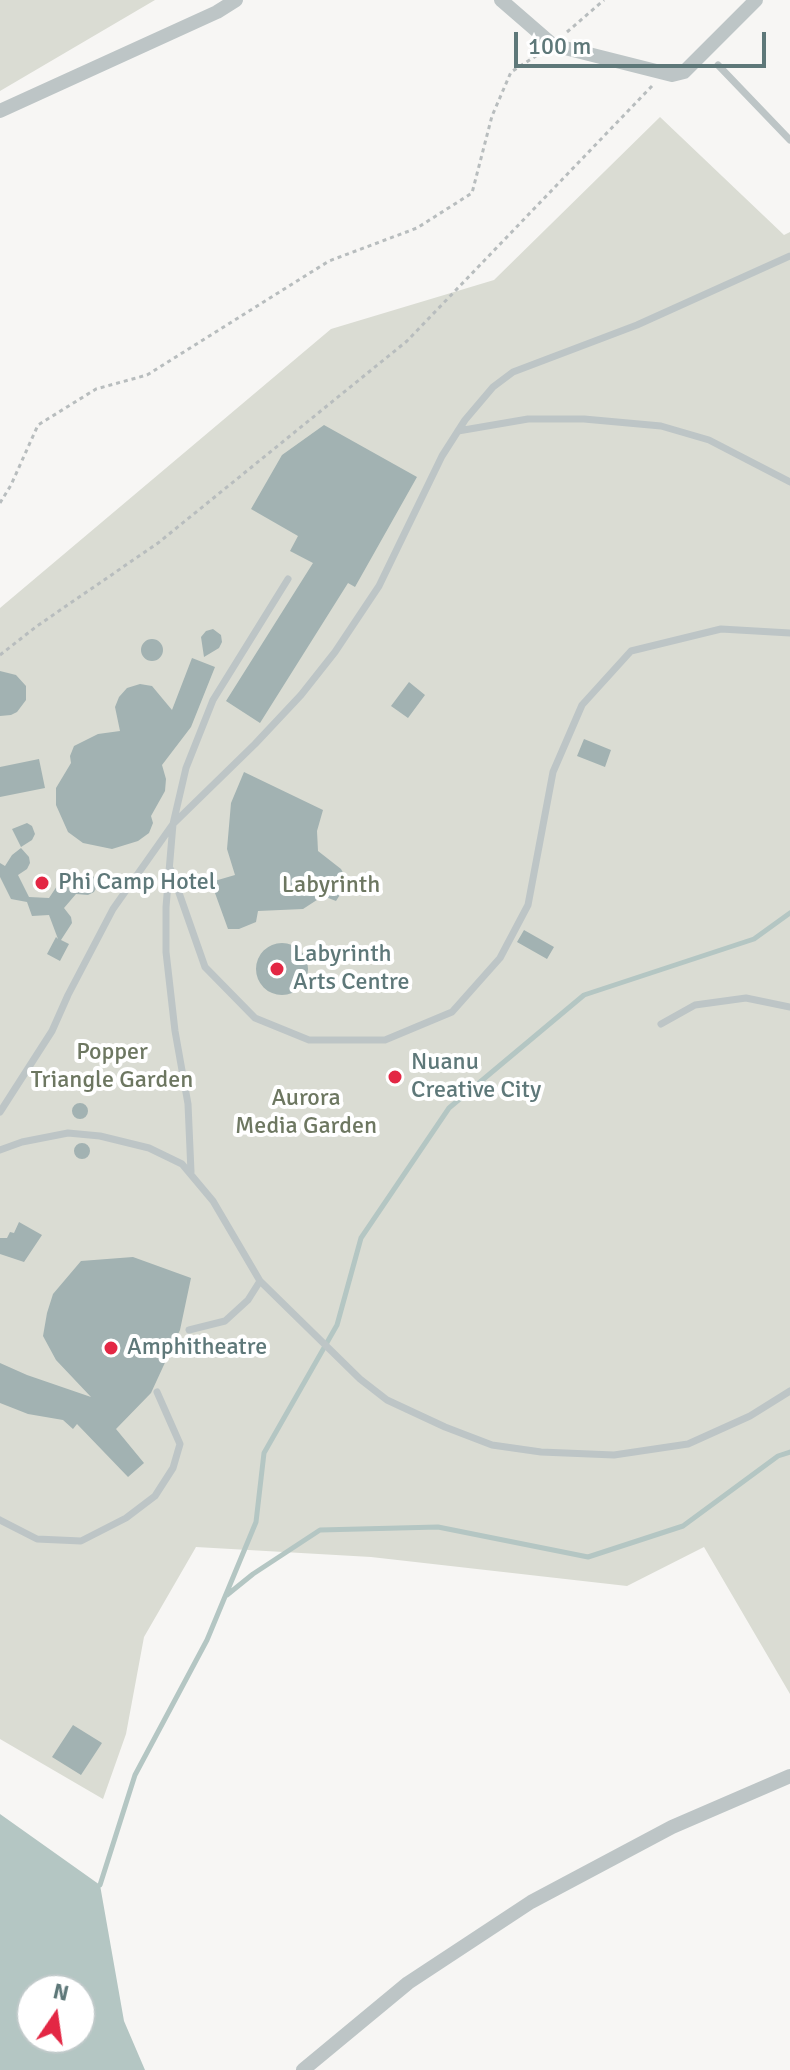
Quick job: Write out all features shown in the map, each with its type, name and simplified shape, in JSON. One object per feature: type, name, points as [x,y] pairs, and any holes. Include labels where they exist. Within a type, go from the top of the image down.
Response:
[{"type":"street","points":[[0,111],[217,12],[236,0]]},
{"type":"street","points":[[501,0],[553,45],[662,74],[684,72],[756,0]]},
{"type":"street","points":[[303,2070],[408,1983],[531,1902],[672,1827],[790,1776]]},
{"type":"lane","points":[[718,65],[790,140]]},
{"type":"lane","points":[[0,1111],[52,1031],[113,909],[173,824],[255,744],[301,695],[335,652],[379,586],[442,456],[493,387],[513,372],[637,325],[790,256]]},
{"type":"lane","points":[[458,431],[528,419],[584,419],[661,426],[709,440],[790,482]]},
{"type":"lane","points":[[191,1172],[188,1104],[175,1031],[166,952],[166,907],[173,824],[186,768],[213,700],[288,579]]},
{"type":"lane","points":[[171,870],[205,967],[255,1018],[309,1040],[385,1040],[452,1012],[500,958],[528,905],[553,772],[582,705],[631,651],[721,629],[790,633]]},
{"type":"lane","points":[[661,1024],[695,1005],[720,1001],[746,998],[790,1007]]},
{"type":"lane","points":[[0,1150],[68,1133],[100,1136],[149,1148],[182,1164],[213,1201],[260,1281],[360,1379],[387,1400],[492,1445],[541,1452],[614,1455],[688,1444],[750,1416],[790,1391]]},
{"type":"lane","points":[[189,1330],[225,1321],[248,1300],[260,1281]]},
{"type":"lane","points":[[0,1520],[37,1539],[81,1541],[126,1518],[155,1496],[173,1468],[180,1444],[157,1392]]},
{"type":"path","points":[[0,503],[38,425],[96,389],[147,375],[329,261],[417,228],[472,193],[492,116],[511,72],[553,45],[604,0]]},
{"type":"path","points":[[0,655],[158,543],[407,341],[662,74]]},
{"type":"green space","points":[[0,0],[155,0],[0,91]]},
{"type":"green space","name":"Nuanu Creative City","points":[[660,117],[784,235],[790,232],[790,1694],[704,1547],[627,1586],[371,1557],[196,1547],[144,1637],[126,1734],[103,1799],[0,1739],[0,608],[331,329],[494,280]]},
{"type":"shaded area","points":[[0,1814],[100,1885],[124,2021],[145,2070],[0,2070]]},
{"type":"building","points":[[324,425],[417,477],[355,587],[348,583],[260,723],[226,701],[313,563],[290,551],[298,536],[251,509],[282,455]]},
{"type":"building","points":[[213,629],[221,635],[222,642],[219,648],[204,657],[201,637]]},
{"type":"building","points":[[152,639],[160,642],[163,650],[160,658],[152,661],[144,658],[141,650],[144,642]]},
{"type":"building","points":[[192,658],[215,667],[191,727],[162,765],[165,791],[151,816],[153,823],[149,833],[138,841],[112,849],[83,843],[68,832],[56,805],[56,788],[71,763],[74,746],[98,734],[120,731],[115,707],[127,688],[140,684],[152,686],[172,710]]},
{"type":"building","points":[[0,671],[16,675],[26,686],[26,700],[11,715],[0,716]]},
{"type":"building","points":[[409,682],[425,695],[408,718],[391,706]]},
{"type":"building","points":[[584,739],[611,750],[605,767],[577,756]]},
{"type":"building","points":[[39,759],[45,788],[0,797],[0,767]]},
{"type":"building","points":[[244,772],[323,810],[317,831],[318,851],[341,869],[348,882],[336,901],[323,896],[303,909],[258,911],[256,922],[239,929],[228,929],[211,882],[235,875],[227,849],[231,803]]},
{"type":"building","points":[[27,823],[35,834],[21,847],[12,829]]},
{"type":"building","points":[[21,848],[30,863],[18,875],[29,897],[49,898],[57,886],[73,888],[86,875],[92,875],[96,880],[94,892],[76,894],[64,908],[72,923],[61,940],[69,944],[60,961],[47,954],[56,937],[58,939],[49,915],[32,916],[27,902],[11,899],[0,877],[0,863],[5,866]]},
{"type":"building","points":[[524,930],[554,947],[547,959],[517,942]]},
{"type":"building","points":[[282,943],[301,950],[308,969],[301,988],[282,995],[263,988],[256,969],[263,950]]},
{"type":"building","points":[[77,1103],[83,1103],[88,1111],[86,1117],[77,1119],[72,1114],[72,1108]]},
{"type":"building","points":[[79,1143],[85,1143],[90,1151],[88,1157],[79,1159],[74,1154],[74,1148]]},
{"type":"building","points":[[19,1222],[42,1235],[24,1262],[0,1254],[0,1238],[14,1233]]},
{"type":"building","name":"Amphitheatre","points":[[133,1257],[191,1278],[180,1330],[151,1393],[116,1429],[144,1463],[128,1477],[77,1424],[73,1429],[63,1420],[28,1414],[0,1403],[0,1363],[91,1397],[56,1360],[43,1336],[47,1313],[53,1294],[81,1261]]},
{"type":"building","points":[[73,1725],[102,1743],[81,1775],[52,1757]]},
{"type":"waterway","points":[[100,1885],[135,1775],[207,1640],[256,1522],[264,1453],[337,1325],[361,1238],[449,1108],[584,995],[754,939],[790,913]]},
{"type":"waterway","points":[[227,1595],[320,1530],[438,1527],[588,1557],[683,1526],[778,1456],[790,1452]]},
{"type":"place","name":"Phi Camp Hotel","points":[[42,883]]},
{"type":"place","name":"Labyrinth Arts Centre","points":[[277,969]]},
{"type":"place","name":"Nuanu Creative City","points":[[395,1077]]},
{"type":"place","name":"Amphitheatre","points":[[111,1348]]},
{"type":"park label","name":"Labyrinth","points":[[331,886]]},
{"type":"park label","name":"Popper Triangle Garden","points":[[112,1067]]},
{"type":"park label","name":"Aurora Media Garden","points":[[306,1113]]}]
